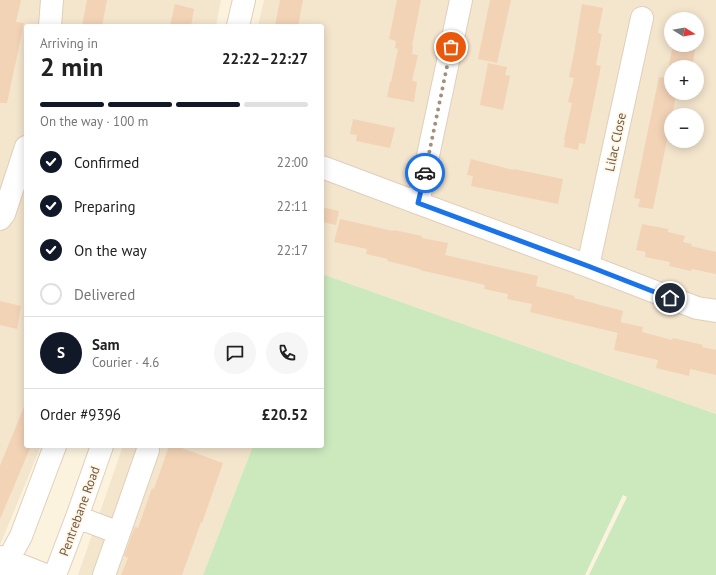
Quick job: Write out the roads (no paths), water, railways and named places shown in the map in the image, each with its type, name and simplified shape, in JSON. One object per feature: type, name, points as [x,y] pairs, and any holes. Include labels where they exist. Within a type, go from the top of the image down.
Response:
[{"type":"street","points":[[50,24],[52,0]]},
{"type":"street","points":[[238,24],[244,0]]},
{"type":"street","points":[[418,203],[461,0]]},
{"type":"street","name":"Lilac Close","points":[[588,266],[642,18]]},
{"type":"street","points":[[0,219],[4,214],[24,153]]},
{"type":"street","points":[[324,168],[697,308],[716,311]]},
{"type":"street","points":[[45,575],[3,564],[20,536],[54,448]]},
{"type":"street","name":"Pentrebane Road","points":[[55,575],[101,448]]},
{"type":"street","points":[[104,575],[148,450]]},
{"type":"street","points":[[77,518],[119,533]]}]
